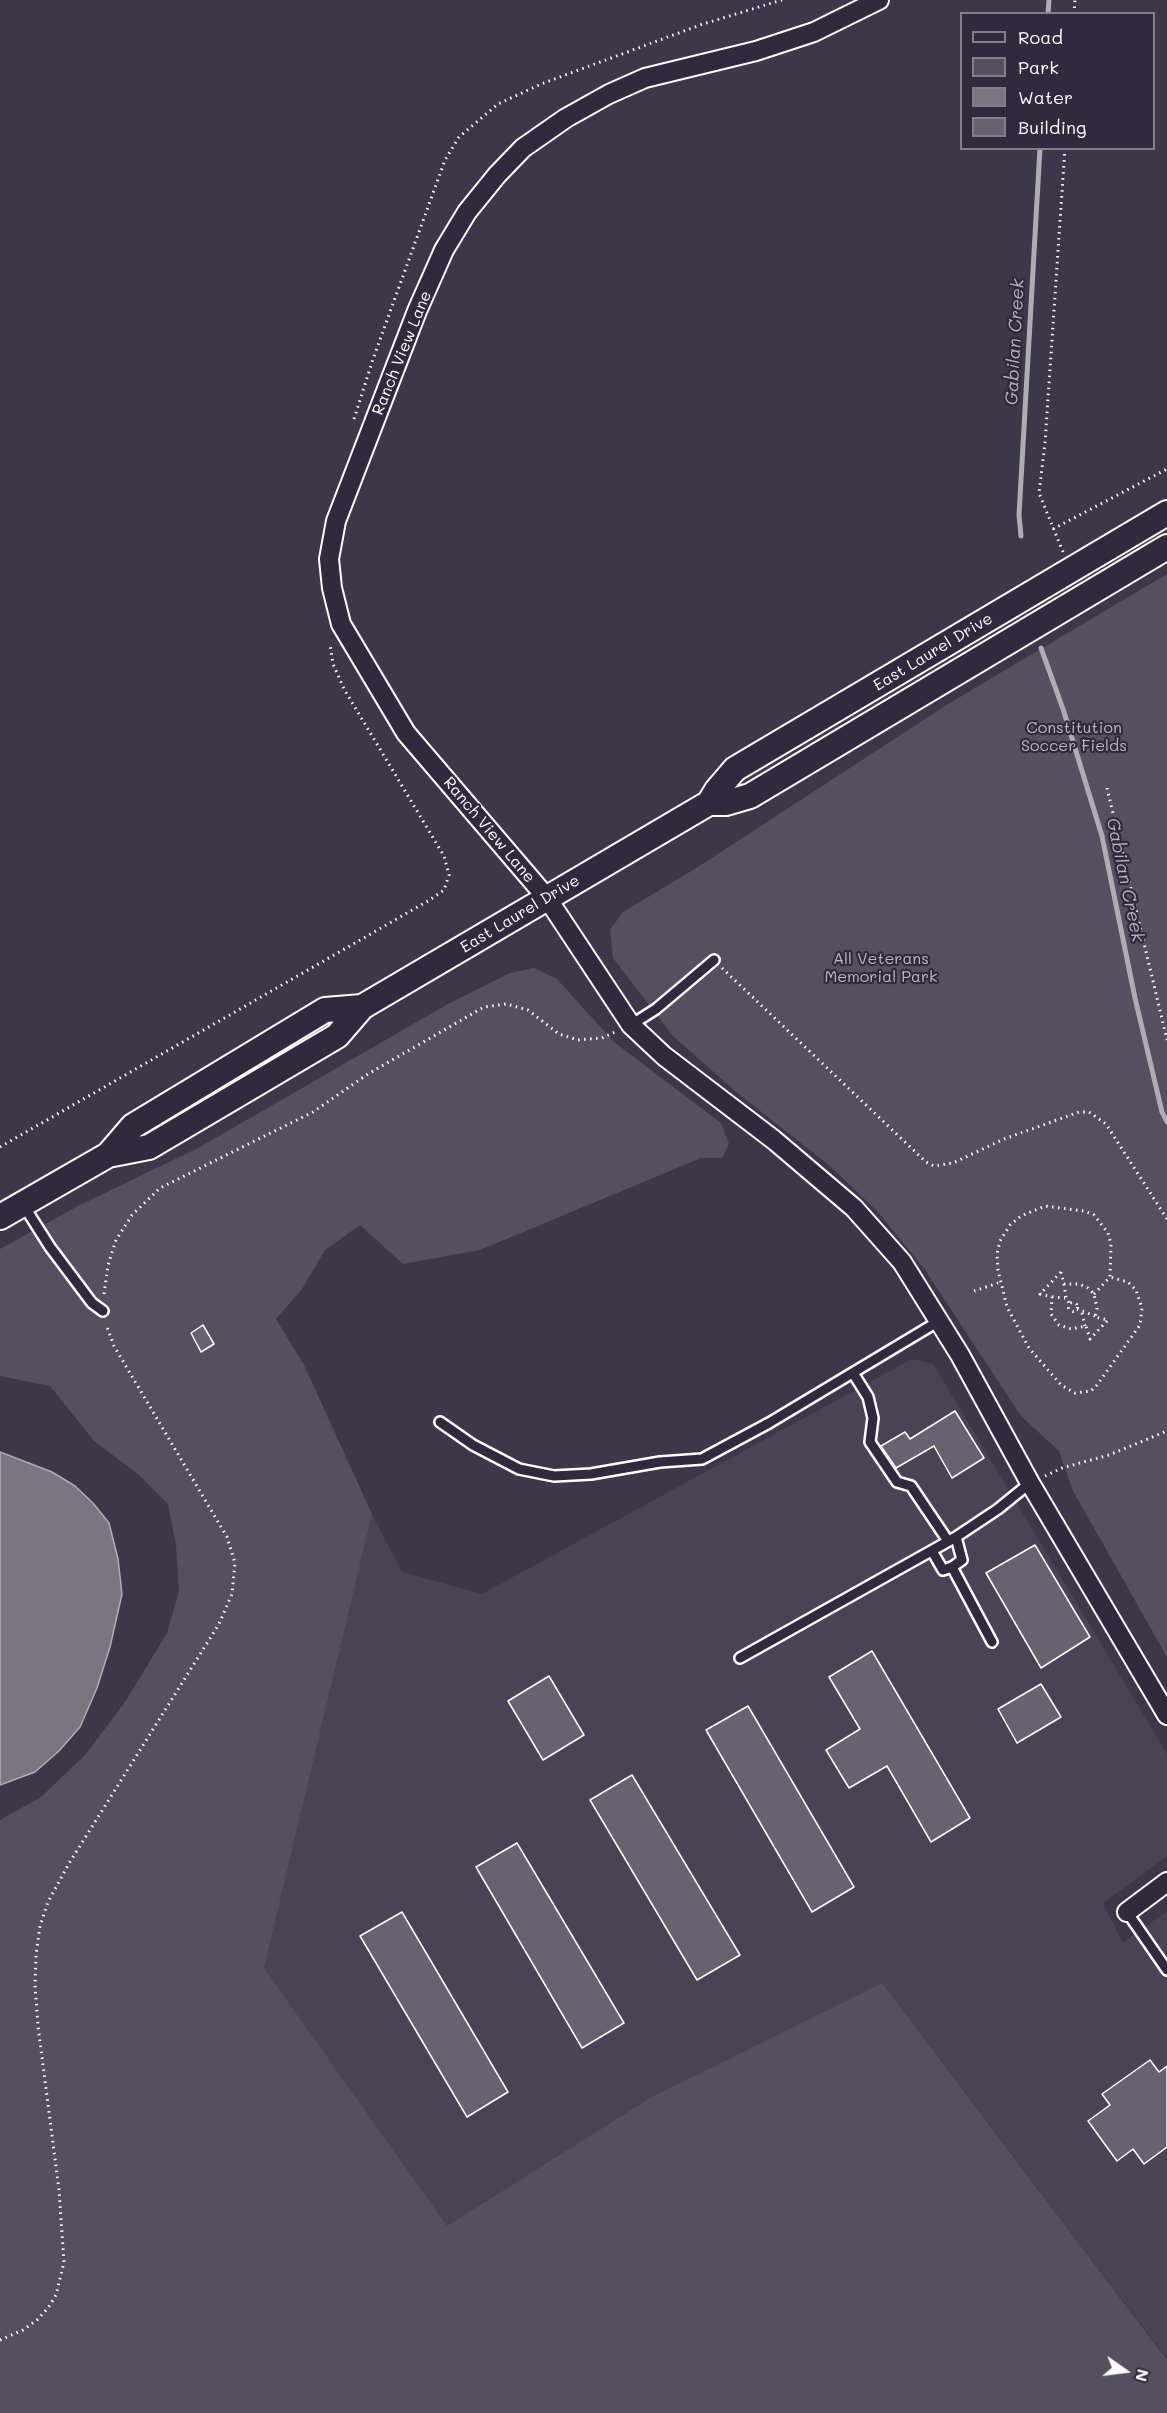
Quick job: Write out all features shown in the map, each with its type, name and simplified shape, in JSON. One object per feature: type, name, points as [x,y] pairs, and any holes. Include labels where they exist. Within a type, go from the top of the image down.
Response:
[{"type":"main road","name":"East Laurel Drive","points":[[0,1217],[108,1155],[149,1147],[338,1036],[362,1007],[709,803],[717,789],[735,769],[1167,513]]},
{"type":"main road","name":"East Laurel Drive","points":[[709,803],[726,803],[750,796],[1167,547]]},
{"type":"street","name":"Ranch View Lane","points":[[879,0],[814,32],[756,51],[645,78],[609,94],[566,118],[523,148],[467,212],[444,250],[417,310],[336,521],[329,560],[332,588],[341,624],[406,733],[547,898],[631,1024],[664,1056],[774,1140],[854,1209],[902,1262],[939,1321],[1030,1483],[1167,1715]]},
{"type":"street","points":[[1127,1912],[1167,1882]]},
{"type":"lane","points":[[631,1024],[656,1009],[714,960]]},
{"type":"lane","points":[[23,1204],[71,1275],[92,1303],[103,1311]]},
{"type":"lane","points":[[440,1422],[473,1445],[519,1469],[554,1476],[591,1474],[660,1462],[702,1458],[769,1423],[939,1321]]},
{"type":"lane","points":[[853,1373],[868,1397],[873,1418],[870,1442],[897,1482],[911,1486],[952,1539],[962,1560],[943,1570],[932,1551]]},
{"type":"lane","points":[[740,1658],[952,1539],[998,1509],[1030,1483]]},
{"type":"lane","points":[[952,1567],[993,1642]]},
{"type":"lane","points":[[1127,1912],[1167,1970]]},
{"type":"path","points":[[352,426],[373,359],[445,160],[459,137],[498,104],[541,84],[703,24],[782,0]]},
{"type":"path","points":[[1065,150],[1045,442],[1039,493],[1071,570]]},
{"type":"path","points":[[1053,529],[1167,469]]},
{"type":"path","points":[[0,1147],[444,890],[449,875],[444,856],[344,689],[333,664],[330,641]]},
{"type":"path","points":[[1107,788],[1167,1040]]},
{"type":"path","points":[[714,960],[926,1162],[934,1166],[953,1163],[1004,1139],[1079,1112],[1089,1112],[1106,1124],[1167,1219]]},
{"type":"path","points":[[0,2340],[23,2330],[48,2308],[56,2295],[64,2262],[59,2190],[35,1985],[40,1926],[48,1902],[68,1864],[219,1624],[232,1594],[235,1563],[227,1537],[114,1346],[106,1327],[103,1311],[104,1289],[116,1240],[132,1215],[160,1188],[313,1112],[368,1074],[484,1007],[506,1004],[528,1010],[559,1034],[578,1040],[602,1038],[631,1024]]},
{"type":"path","points":[[1095,1294],[1110,1277],[1111,1244],[1108,1233],[1101,1223],[1084,1210],[1045,1206],[1021,1216],[1010,1225],[997,1254],[1007,1307],[1029,1348],[1068,1390],[1082,1393],[1091,1390],[1140,1325],[1142,1317],[1140,1299],[1136,1290],[1128,1282],[1110,1277]]},
{"type":"path","points":[[1066,1298],[1040,1294],[1061,1272],[1070,1311],[1074,1312],[1077,1309]]},
{"type":"path","points":[[974,1291],[1001,1282]]},
{"type":"path","points":[[1064,1284],[1079,1284],[1095,1294],[1097,1308],[1095,1317]]},
{"type":"path","points":[[1052,1297],[1051,1314],[1059,1325],[1071,1329],[1086,1326]]},
{"type":"path","points":[[1070,1304],[1076,1304],[1077,1309],[1082,1313],[1108,1320],[1090,1339],[1082,1313]]},
{"type":"path","points":[[1030,1483],[1062,1468],[1109,1455],[1167,1431]]},
{"type":"shaded area","points":[[912,1359],[933,1364],[1167,1754],[1167,1856],[1103,1903],[1123,1943],[1167,1911],[1167,2359],[882,1983],[650,2098],[447,2227],[264,1968],[372,1514],[402,1572],[482,1594]]},
{"type":"green space","points":[[1167,574],[1167,1657],[1073,1491],[1059,1451],[1021,1416],[925,1270],[878,1212],[830,1166],[735,1091],[673,1036],[613,958],[610,930],[623,912],[701,865],[948,704]]},
{"type":"green space","points":[[534,968],[557,979],[614,1042],[721,1123],[729,1144],[722,1158],[701,1158],[480,1250],[403,1264],[360,1225],[325,1250],[302,1289],[276,1319],[304,1365],[372,1514],[264,1968],[447,2226],[650,2098],[882,1983],[1167,2360],[1167,2413],[0,2413],[0,1820],[41,1797],[86,1754],[125,1702],[167,1633],[179,1591],[176,1545],[168,1504],[139,1475],[94,1441],[50,1386],[0,1376],[0,1249],[78,1206],[198,1148],[448,1004],[510,973]]},
{"type":"water","points":[[0,1452],[52,1472],[75,1486],[93,1503],[109,1523],[118,1559],[122,1594],[110,1647],[97,1688],[80,1727],[59,1751],[35,1772],[0,1785]]},
{"type":"building","points":[[203,1325],[214,1344],[201,1352],[191,1333]]},
{"type":"building","points":[[955,1411],[984,1458],[952,1478],[934,1446],[896,1468],[881,1446],[905,1432],[910,1439]]},
{"type":"building","points":[[1035,1545],[1090,1637],[1041,1668],[986,1573]]},
{"type":"building","points":[[872,1651],[970,1818],[931,1842],[887,1766],[849,1788],[826,1750],[860,1729],[829,1677]]},
{"type":"building","points":[[549,1676],[584,1735],[543,1760],[508,1701]]},
{"type":"building","points":[[1041,1684],[1061,1717],[1017,1743],[998,1709]]},
{"type":"building","points":[[748,1706],[854,1887],[812,1912],[706,1730]]},
{"type":"building","points":[[632,1775],[740,1955],[697,1980],[590,1800]]},
{"type":"building","points":[[517,1843],[624,2023],[582,2048],[476,1867]]},
{"type":"building","points":[[402,1912],[508,2092],[467,2117],[360,1936]]},
{"type":"building","points":[[1150,2060],[1159,2072],[1167,2066],[1167,2147],[1144,2164],[1133,2149],[1117,2161],[1088,2121],[1110,2105],[1102,2094]]},
{"type":"waterway","name":"Gabilan Creek","points":[[1048,12],[1049,0]]},
{"type":"waterway","name":"Gabilan Creek","points":[[1021,536],[1019,515],[1040,150]]},
{"type":"waterway","name":"Gabilan Creek","points":[[1041,648],[1063,709],[1102,836],[1135,998],[1162,1112],[1167,1122]]},
{"type":"park label","name":"Constitution Soccer Fields","points":[[1074,737]]},
{"type":"park label","name":"All Veterans Memorial Park","points":[[881,968]]}]
